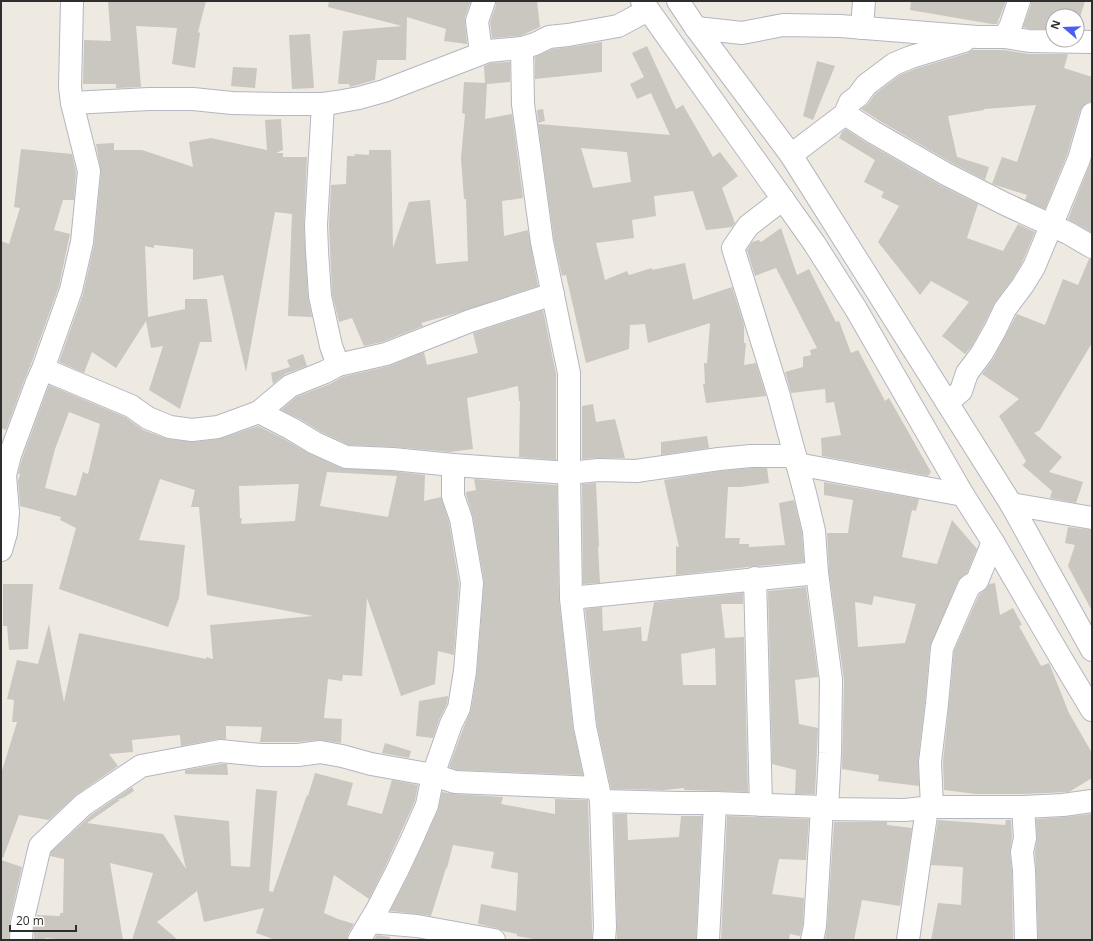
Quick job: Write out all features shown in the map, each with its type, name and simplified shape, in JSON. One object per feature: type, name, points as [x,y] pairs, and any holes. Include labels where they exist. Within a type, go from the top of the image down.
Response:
[{"type":"street","points":[[1,550],[6,533],[8,513],[3,487],[10,454],[43,369],[71,290],[82,242],[89,171],[72,103],[70,87],[72,1]]},
{"type":"street","points":[[481,53],[477,21],[484,1]]},
{"type":"street","points":[[678,1],[696,28],[791,155],[1011,504],[1092,650]]},
{"type":"street","points":[[862,28],[864,1]]},
{"type":"street","points":[[1005,37],[1011,25],[1019,1]]},
{"type":"street","points":[[72,103],[149,99],[193,99],[232,103],[323,104],[359,98],[384,91],[488,51],[522,48],[550,37],[618,26],[645,6],[814,243],[856,309],[963,495],[993,542],[1092,710]]},
{"type":"street","points":[[696,28],[742,33],[783,25],[862,28],[977,37],[1005,37],[1029,41],[1092,42]]},
{"type":"street","points":[[791,155],[845,114],[850,102],[858,96],[866,85],[894,64],[911,57],[977,37]]},
{"type":"street","points":[[522,48],[523,104],[542,242],[569,373],[571,598],[585,727],[600,795],[605,927],[604,940]]},
{"type":"street","points":[[323,104],[316,225],[317,251],[320,296],[331,346],[338,365]]},
{"type":"street","points":[[845,114],[946,174],[1005,204],[1068,233],[1092,247]]},
{"type":"street","points":[[947,403],[961,391],[967,373],[982,352],[1005,309],[1034,267],[1080,159],[1092,114]]},
{"type":"street","points":[[783,199],[748,226],[733,248],[779,396],[814,530],[817,573],[831,680],[830,753],[824,808],[815,926],[812,940]]},
{"type":"street","points":[[43,369],[131,406],[148,418],[170,427],[192,430],[218,427],[259,412],[290,386],[325,372],[338,365],[386,354],[470,321],[553,294]]},
{"type":"street","points":[[259,412],[315,443],[346,457],[393,459],[453,465],[569,473],[599,470],[636,471],[751,456],[796,460],[963,495]]},
{"type":"street","points":[[365,931],[398,871],[426,805],[433,775],[451,724],[459,708],[465,671],[472,584],[461,519],[454,496],[453,465]]},
{"type":"street","points":[[1011,504],[1092,518]]},
{"type":"street","points":[[908,940],[930,808],[930,762],[942,648],[969,586],[976,581],[993,542]]},
{"type":"street","points":[[571,598],[755,578],[817,573]]},
{"type":"street","points":[[755,578],[761,806]]},
{"type":"street","points":[[21,940],[22,923],[40,846],[83,805],[141,766],[220,751],[261,755],[298,755],[320,752],[342,756],[370,764],[433,775],[455,782],[679,803],[905,810],[930,808],[1023,807],[1063,805],[1092,801]]},
{"type":"street","points":[[708,940],[715,803]]},
{"type":"street","points":[[1023,807],[1025,838],[1022,852],[1026,940]]},
{"type":"street","points":[[365,931],[417,926],[494,940]]},
{"type":"building","points":[[108,1],[206,1],[198,32],[200,33],[195,68],[172,64],[177,28],[136,26],[141,87],[116,88],[116,84],[83,84],[84,40],[111,41]]},
{"type":"building","points":[[329,1],[471,1],[465,17],[467,44],[444,41],[446,29],[407,17],[406,60],[377,60],[375,80],[350,87],[349,84],[338,84],[343,31],[402,26],[328,7]]},
{"type":"building","points":[[496,1],[537,1],[540,27],[520,36],[492,38],[490,22]]},
{"type":"building","points":[[911,1],[1006,1],[997,24],[992,24],[910,10]]},
{"type":"building","points":[[1031,1],[1085,1],[1083,8],[1045,8],[1045,29],[1030,29],[1023,27]]},
{"type":"building","points":[[310,34],[314,88],[292,89],[289,35]]},
{"type":"building","points":[[602,42],[602,72],[535,79],[535,57],[553,49]]},
{"type":"building","points":[[647,46],[676,109],[683,105],[713,157],[720,152],[738,176],[722,188],[735,223],[732,227],[706,230],[693,191],[654,196],[656,216],[632,220],[634,238],[596,243],[605,280],[627,271],[629,275],[652,268],[652,270],[685,263],[693,300],[732,287],[744,325],[744,343],[746,343],[744,365],[756,363],[766,396],[706,403],[703,384],[705,384],[704,363],[707,363],[710,323],[648,343],[645,324],[630,325],[629,349],[586,363],[566,275],[562,276],[554,240],[538,124],[670,135],[651,93],[637,99],[630,84],[644,77],[632,53]],"holes":[[[581,148],[627,152],[631,182],[593,188]]]},
{"type":"building","points":[[973,50],[1004,50],[1029,54],[1068,54],[1064,68],[1092,77],[1092,102],[1084,105],[1080,111],[1067,155],[1045,209],[1025,200],[1027,195],[992,184],[1002,157],[1017,162],[1036,105],[984,109],[948,116],[957,157],[989,167],[985,180],[952,163],[861,109],[868,104],[875,94],[900,75],[968,53]]},
{"type":"building","points":[[817,61],[835,66],[813,120],[803,116]]},
{"type":"building","points":[[510,62],[510,82],[487,84],[485,119],[512,114],[523,198],[502,201],[504,236],[528,230],[538,286],[457,313],[421,323],[423,326],[382,342],[364,346],[352,318],[339,322],[332,294],[329,225],[331,185],[346,184],[347,156],[355,156],[354,154],[369,155],[369,150],[391,150],[393,248],[409,202],[430,200],[436,264],[468,261],[466,199],[464,199],[461,158],[465,114],[462,113],[464,82],[485,83],[484,66],[491,63]]},
{"type":"building","points":[[233,67],[257,68],[255,88],[231,86]]},
{"type":"building","points":[[543,109],[545,121],[538,123],[537,110]]},
{"type":"building","points":[[281,119],[283,150],[276,153],[283,153],[283,157],[307,157],[304,225],[308,297],[312,317],[288,316],[292,214],[275,212],[246,372],[223,275],[193,280],[193,249],[154,245],[154,248],[145,246],[148,317],[185,309],[185,299],[207,299],[212,342],[200,342],[180,409],[149,390],[163,346],[151,348],[146,321],[116,368],[92,352],[84,373],[59,362],[83,294],[94,245],[101,172],[96,144],[114,143],[114,150],[142,150],[193,167],[189,142],[211,138],[267,150],[265,120]]},
{"type":"building","points":[[846,129],[867,143],[940,185],[978,204],[967,238],[1003,251],[1018,224],[1035,232],[1021,265],[995,302],[972,346],[965,354],[942,336],[969,302],[931,281],[920,295],[878,242],[899,206],[881,197],[884,192],[864,182],[875,160],[839,138],[842,132]]},
{"type":"building","points":[[21,149],[72,154],[76,172],[74,200],[63,200],[54,230],[70,234],[59,286],[6,430],[1,428],[1,241],[9,244],[20,208],[14,207]]},
{"type":"building","points":[[1092,159],[1092,233],[1068,219]]},
{"type":"building","points":[[781,228],[797,275],[809,269],[836,322],[839,321],[851,353],[858,350],[885,401],[889,398],[931,472],[928,476],[822,456],[821,438],[841,435],[834,402],[826,403],[825,389],[791,393],[785,372],[803,367],[803,357],[811,355],[810,350],[817,348],[776,268],[755,276],[747,250],[752,242],[759,240],[761,242]]},
{"type":"building","points":[[1089,259],[1092,259],[1092,343],[1040,430],[1034,433],[1062,457],[1049,472],[1083,482],[1076,503],[1050,498],[1052,491],[1021,464],[1023,465],[1026,461],[999,416],[1019,399],[982,374],[993,359],[1017,314],[1045,325],[1063,279],[1078,285]]},
{"type":"building","points":[[543,310],[556,374],[556,460],[519,457],[520,401],[518,386],[467,398],[473,449],[450,452],[349,445],[321,432],[281,410],[296,397],[330,384],[342,377],[389,366],[424,352],[427,365],[478,353],[473,333]]},
{"type":"building","points":[[303,354],[307,366],[285,374],[273,384],[271,373],[290,367],[287,360]]},
{"type":"building","points":[[49,385],[125,417],[143,430],[168,439],[193,442],[219,439],[258,426],[310,454],[341,468],[392,471],[425,475],[424,501],[441,497],[449,522],[459,584],[454,655],[438,651],[435,684],[401,696],[367,598],[362,676],[343,675],[342,681],[328,679],[324,718],[342,719],[341,743],[319,740],[297,742],[260,742],[262,727],[226,726],[226,739],[218,739],[181,746],[180,735],[132,740],[133,752],[109,754],[118,766],[76,795],[49,820],[19,815],[3,858],[1,857],[1,774],[17,722],[12,722],[14,700],[7,699],[17,660],[38,664],[49,624],[64,702],[79,633],[206,659],[206,657],[213,659],[210,625],[313,616],[207,595],[199,507],[191,507],[195,490],[160,479],[139,540],[185,545],[179,598],[168,627],[59,589],[76,528],[60,520],[61,517],[20,506],[18,481],[20,474],[18,474]],"holes":[[[69,412],[100,424],[88,474],[83,472],[76,496],[45,488],[55,449]],[[327,472],[397,476],[388,517],[320,506]],[[299,484],[295,521],[241,524],[242,518],[240,518],[239,486]]]},
{"type":"building","points":[[593,404],[596,422],[615,419],[625,458],[582,459],[582,406]]},
{"type":"building","points":[[707,436],[709,448],[661,455],[661,442]]},
{"type":"building","points":[[767,468],[769,483],[728,487],[725,538],[740,538],[739,544],[749,544],[749,547],[785,545],[779,503],[794,500],[802,533],[804,562],[676,575],[676,546],[679,547],[664,480],[720,471]]},
{"type":"building","points":[[474,479],[557,485],[559,599],[573,728],[583,775],[457,770],[449,767],[471,710],[477,672],[484,581],[473,517],[466,494],[466,492],[476,490]]},
{"type":"building","points":[[824,482],[919,499],[916,511],[912,510],[902,557],[937,564],[952,520],[977,549],[967,573],[958,581],[930,647],[918,760],[919,786],[878,781],[879,775],[842,769],[844,680],[829,572],[827,533],[848,533],[853,500],[824,495]],"holes":[[[874,596],[916,604],[905,643],[858,647],[855,602],[872,605]]]},
{"type":"building","points":[[596,483],[600,583],[583,584],[582,484]]},
{"type":"building","points":[[1068,527],[1092,530],[1092,611],[1068,566],[1075,545],[1065,543]]},
{"type":"building","points":[[995,583],[1000,615],[1013,608],[1022,625],[1019,626],[1041,666],[1049,663],[1069,713],[1092,753],[1092,778],[1069,792],[976,794],[944,790],[943,762],[954,651],[979,595],[989,584]]},
{"type":"building","points":[[3,584],[33,584],[28,649],[9,650],[7,626],[3,626]]},
{"type":"building","points":[[806,587],[818,677],[795,680],[799,724],[818,728],[815,794],[795,794],[796,770],[772,764],[768,591]]},
{"type":"building","points":[[743,593],[743,604],[721,604],[725,638],[744,637],[748,792],[684,790],[684,788],[664,790],[611,789],[597,725],[585,609],[602,607],[603,631],[641,627],[642,641],[647,641],[654,602]],"holes":[[[715,648],[716,685],[683,685],[681,654]]]},
{"type":"building","points":[[448,696],[447,704],[439,720],[433,738],[416,736],[419,701]]},
{"type":"building","points":[[385,743],[411,751],[409,758],[382,753]]},
{"type":"building","points":[[227,764],[228,775],[185,774],[185,770]]},
{"type":"building","points":[[315,773],[353,783],[347,805],[382,814],[392,780],[418,785],[415,801],[369,899],[334,875],[324,913],[354,924],[348,934],[347,940],[276,940],[256,933],[264,908],[204,922],[197,891],[157,922],[178,940],[132,940],[153,873],[110,863],[123,940],[70,940],[45,938],[45,940],[34,940],[34,925],[37,915],[60,916],[60,913],[63,913],[64,859],[50,856],[51,852],[91,815],[132,787],[134,791],[117,800],[120,800],[87,823],[163,834],[186,869],[174,815],[229,821],[231,866],[250,867],[256,789],[277,791],[269,891],[273,892]]},
{"type":"building","points":[[442,792],[503,797],[501,804],[555,814],[555,799],[588,800],[592,940],[539,940],[517,936],[517,934],[478,924],[481,904],[516,911],[518,873],[491,868],[494,852],[453,845],[431,916],[390,911],[408,876],[438,810]]},
{"type":"building","points":[[614,814],[627,814],[628,840],[679,837],[681,816],[702,816],[696,940],[617,940]]},
{"type":"building","points":[[1091,814],[1092,940],[1038,940],[1035,853],[1037,837],[1036,819]]},
{"type":"building","points":[[727,816],[809,819],[806,860],[779,859],[772,894],[804,898],[803,924],[800,936],[790,934],[789,940],[721,940]]},
{"type":"building","points":[[938,820],[1005,825],[1006,820],[1011,820],[1012,837],[1010,853],[1012,871],[1013,940],[931,940],[938,903],[961,905],[963,867],[931,865]]},
{"type":"building","points":[[834,822],[887,822],[887,825],[912,828],[900,906],[862,900],[854,940],[825,940]]},
{"type":"building","points":[[1,860],[22,867],[10,920],[9,940],[1,940]]},
{"type":"building","points":[[377,935],[390,937],[390,940],[374,940]]}]
